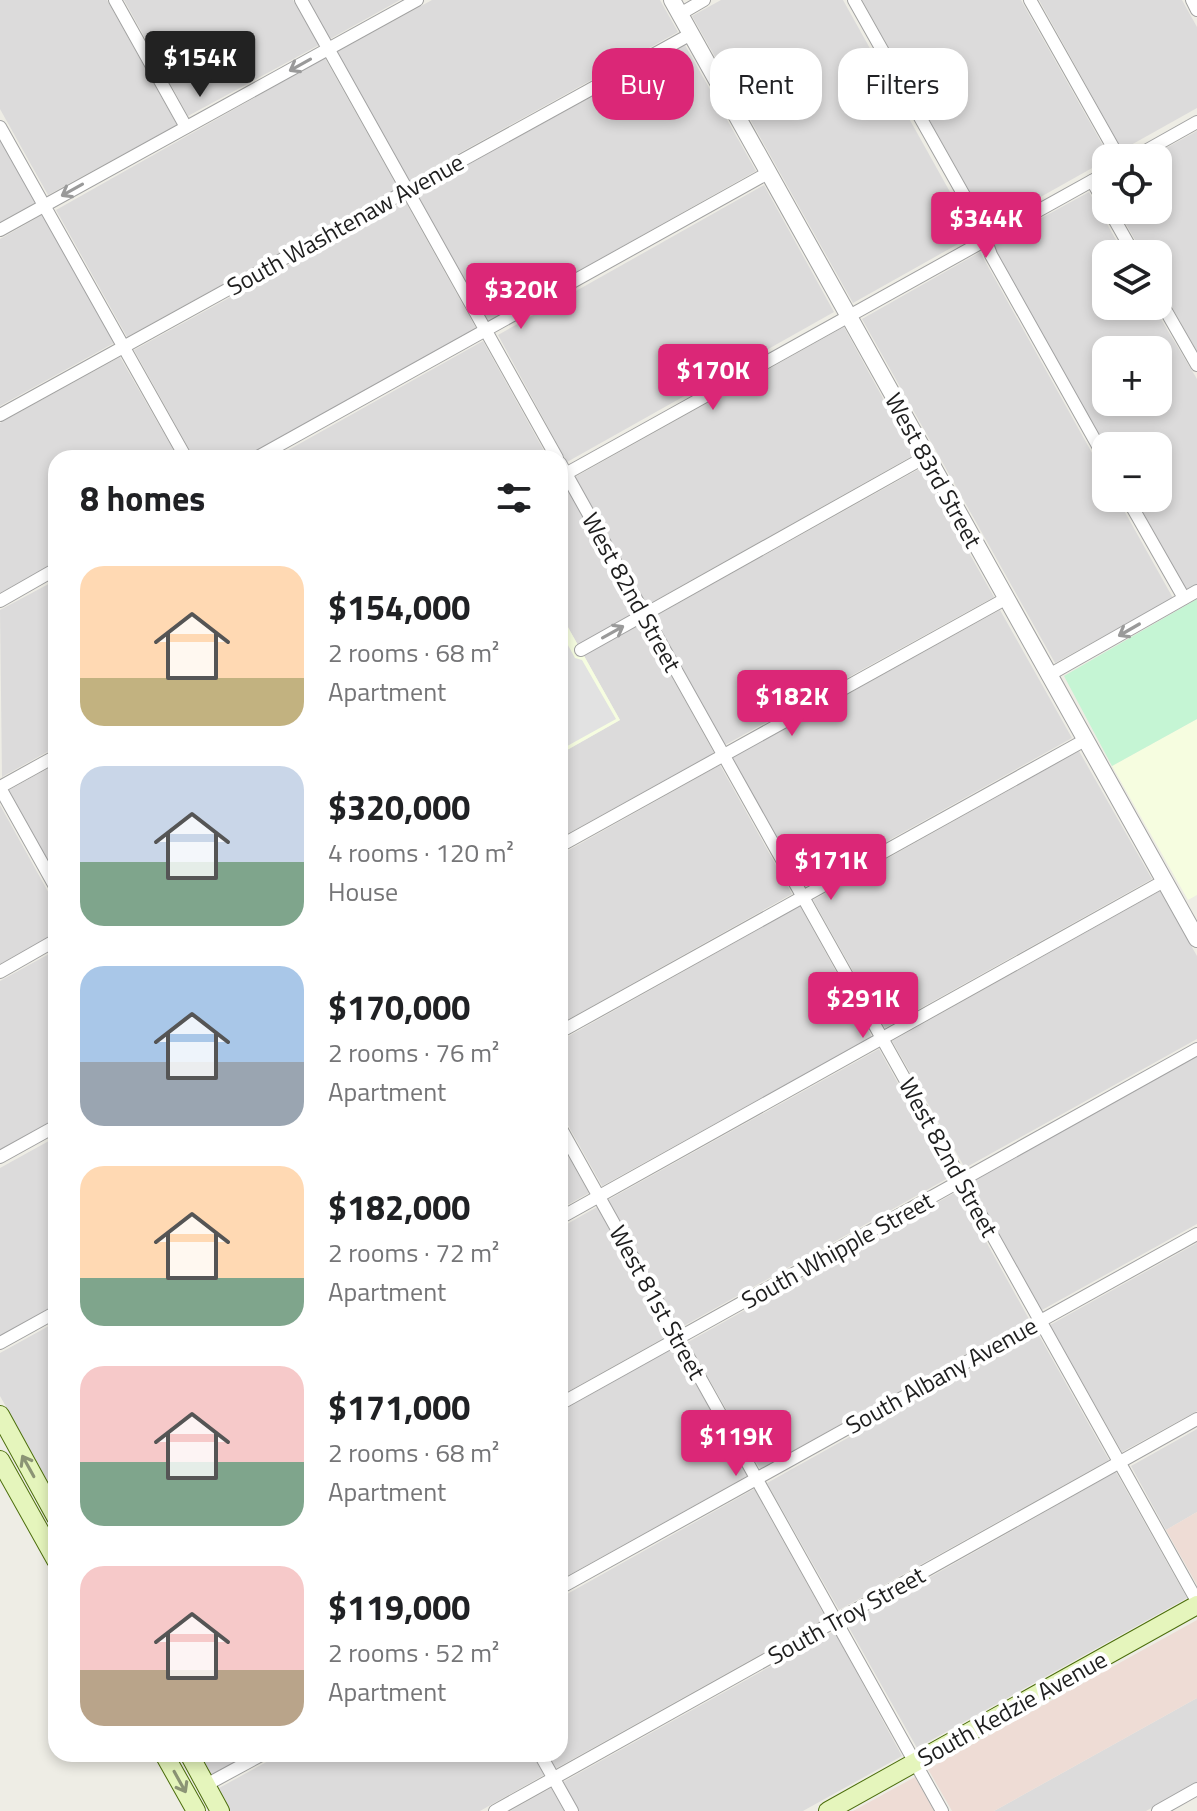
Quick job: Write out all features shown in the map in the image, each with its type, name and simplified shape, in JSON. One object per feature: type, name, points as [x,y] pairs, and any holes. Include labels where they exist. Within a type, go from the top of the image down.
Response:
[{"type":"main road","points":[[0,1415],[48,1497]]},
{"type":"main road","points":[[0,1460],[48,1546]]},
{"type":"main road","name":"South Kedzie Avenue","points":[[828,1811],[1197,1603]]},
{"type":"main road","points":[[168,1762],[196,1811]]},
{"type":"main road","points":[[193,1762],[220,1811]]},
{"type":"street","points":[[115,0],[186,127]]},
{"type":"street","name":"West 82nd Street","points":[[301,0],[551,450]]},
{"type":"street","points":[[0,230],[417,0]]},
{"type":"street","points":[[676,7],[704,0]]},
{"type":"street","points":[[854,0],[979,222],[1092,434]]},
{"type":"street","points":[[1030,0],[1111,144]]},
{"type":"street","points":[[1192,0],[1197,10]]},
{"type":"street","name":"West 83rd Street","points":[[676,7],[1197,939]]},
{"type":"street","name":"South Washtenaw Avenue","points":[[0,415],[691,34]]},
{"type":"street","points":[[1158,144],[1197,122]]},
{"type":"street","points":[[0,127],[181,450]]},
{"type":"street","points":[[270,450],[768,173]]},
{"type":"street","points":[[568,464],[849,317],[1092,181]]},
{"type":"street","points":[[1171,320],[1197,365]]},
{"type":"street","points":[[581,650],[927,456]]},
{"type":"street","name":"West 82nd Street","points":[[568,480],[1197,1603]]},
{"type":"street","points":[[1135,512],[1184,598]]},
{"type":"street","points":[[0,601],[48,574]]},
{"type":"street","points":[[1049,675],[1197,591]]},
{"type":"street","points":[[568,842],[1007,598]]},
{"type":"street","points":[[568,1028],[1085,740]]},
{"type":"street","points":[[48,760],[0,787],[48,874]]},
{"type":"street","points":[[568,1213],[1164,881]]},
{"type":"street","points":[[0,972],[48,945]]},
{"type":"street","name":"South Whipple Street","points":[[568,1400],[1197,1049]]},
{"type":"street","points":[[0,1157],[48,1130]]},
{"type":"street","name":"West 81st Street","points":[[568,1142],[942,1811]]},
{"type":"street","name":"South Albany Avenue","points":[[568,1583],[1197,1234]]},
{"type":"street","points":[[0,1343],[48,1316]]},
{"type":"street","name":"South Troy Street","points":[[495,1811],[1197,1419]]},
{"type":"street","points":[[206,1785],[248,1762]]},
{"type":"street","points":[[545,1762],[572,1811]]},
{"type":"street","points":[[1158,1811],[1197,1789]]},
{"type":"shaded area","points":[[0,0],[107,0],[177,125],[48,195],[0,109]]},
{"type":"shaded area","points":[[124,0],[293,0],[319,45],[188,116]]},
{"type":"shaded area","points":[[308,0],[400,0],[330,39]]},
{"type":"shaded area","points":[[432,0],[660,0],[678,32],[649,48],[592,48],[592,80],[409,181],[337,52]]},
{"type":"shaded area","points":[[721,0],[843,0],[870,48],[838,48],[838,120],[910,120],[974,235],[853,303],[750,120],[822,120],[822,48],[710,48],[692,16]]},
{"type":"shaded area","points":[[862,0],[1021,0],[1102,144],[1092,144],[1092,168],[989,226],[929,120],[968,120],[968,48],[889,48]]},
{"type":"shaded area","points":[[1039,0],[1182,0],[1197,27],[1197,108],[1133,144],[1119,144]]},
{"type":"shaded area","points":[[325,58],[398,188],[127,337],[56,210]]},
{"type":"shaded area","points":[[694,61],[710,89],[710,120],[727,120],[756,171],[488,322],[415,194],[592,96],[592,120],[694,120]]},
{"type":"shaded area","points":[[1197,131],[1197,352],[1172,307],[1172,240],[1135,240],[1126,224],[1172,224],[1172,145]]},
{"type":"shaded area","points":[[0,140],[35,203],[0,222]]},
{"type":"shaded area","points":[[764,185],[834,312],[568,461],[568,450],[560,450],[498,335]]},
{"type":"shaded area","points":[[1089,192],[1092,197],[1092,224],[1107,224],[1116,240],[1092,240],[1092,320],[1161,320],[1171,336],[1092,336],[1092,416],[1172,416],[1172,338],[1197,379],[1197,584],[1186,590],[1143,512],[1172,512],[1172,432],[1098,432],[992,245]]},
{"type":"shaded area","points":[[405,201],[476,328],[258,450],[190,450],[134,350]]},
{"type":"shaded area","points":[[42,215],[114,343],[0,406],[0,239]]},
{"type":"shaded area","points":[[980,252],[1092,453],[1092,512],[1125,512],[1173,598],[1055,663],[862,319]]},
{"type":"shaded area","points":[[844,327],[914,455],[647,605],[575,477]]},
{"type":"shaded area","points":[[483,341],[544,450],[288,450]]},
{"type":"shaded area","points":[[120,357],[173,450],[48,450],[48,566],[0,593],[0,423]]},
{"type":"shaded area","points":[[921,468],[994,597],[725,745],[654,617]]},
{"type":"shaded area","points":[[568,490],[714,753],[568,834],[568,749],[620,720],[568,627]]},
{"type":"shaded area","points":[[48,584],[48,751],[2,777],[0,610]]},
{"type":"shaded area","points":[[1197,599],[1197,719],[1112,766],[1064,676]]},
{"type":"shaded area","points":[[1000,610],[1072,738],[805,887],[732,758]]},
{"type":"shaded area","points":[[568,627],[620,720],[568,749]]},
{"type":"shaded area","points":[[568,645],[575,658],[582,660],[616,719],[568,746]]},
{"type":"shaded area","points":[[1197,719],[1197,895],[1188,900],[1112,766]]},
{"type":"shaded area","points":[[1079,751],[1152,879],[885,1028],[813,900]]},
{"type":"shaded area","points":[[720,765],[792,894],[568,1020],[568,850]]},
{"type":"shaded area","points":[[48,768],[48,861],[9,790]]},
{"type":"shaded area","points":[[0,805],[48,892],[48,937],[0,964]]},
{"type":"shaded area","points":[[1160,891],[1197,956],[1197,1039],[965,1168],[892,1041]]},
{"type":"shaded area","points":[[800,906],[872,1037],[602,1186],[568,1125],[568,1036]]},
{"type":"shaded area","points":[[48,954],[48,1123],[0,1150],[0,981]]},
{"type":"shaded area","points":[[879,1049],[950,1177],[680,1328],[608,1200]]},
{"type":"shaded area","points":[[1197,1056],[1197,1224],[1042,1310],[970,1183]]},
{"type":"shaded area","points":[[48,1141],[48,1309],[0,1336],[0,1168]]},
{"type":"shaded area","points":[[568,1156],[589,1193],[568,1205]]},
{"type":"shaded area","points":[[958,1191],[1029,1319],[760,1469],[688,1342]]},
{"type":"shaded area","points":[[597,1207],[669,1335],[568,1392],[568,1223]]},
{"type":"shaded area","points":[[1197,1243],[1197,1411],[1122,1452],[1050,1325]]},
{"type":"shaded area","points":[[48,1326],[48,1481],[0,1396],[0,1353]]},
{"type":"shaded area","points":[[1037,1332],[1109,1460],[839,1610],[767,1483]]},
{"type":"shaded area","points":[[675,1347],[747,1476],[568,1576],[568,1407]]},
{"type":"shaded area","points":[[1197,1429],[1197,1512],[1166,1530],[1131,1466]]},
{"type":"shaded area","points":[[1116,1472],[1187,1598],[917,1748],[847,1624]]},
{"type":"shaded area","points":[[754,1489],[826,1618],[568,1762],[568,1594]]},
{"type":"shaded area","points":[[1197,1512],[1197,1585],[1166,1530]]},
{"type":"shaded area","points":[[1197,1620],[1197,1698],[994,1811],[952,1811],[928,1769]]},
{"type":"shaded area","points":[[834,1631],[902,1756],[803,1811],[579,1811],[563,1782]]},
{"type":"shaded area","points":[[1197,1698],[1197,1783],[1146,1811],[994,1811]]},
{"type":"shaded area","points":[[204,1762],[237,1762],[212,1776]]},
{"type":"shaded area","points":[[266,1762],[537,1762],[544,1775],[480,1811],[230,1811],[219,1788]]},
{"type":"shaded area","points":[[551,1762],[568,1762],[555,1769]]},
{"type":"shaded area","points":[[915,1777],[934,1811],[853,1811]]},
{"type":"shaded area","points":[[551,1788],[564,1811],[510,1811]]}]
